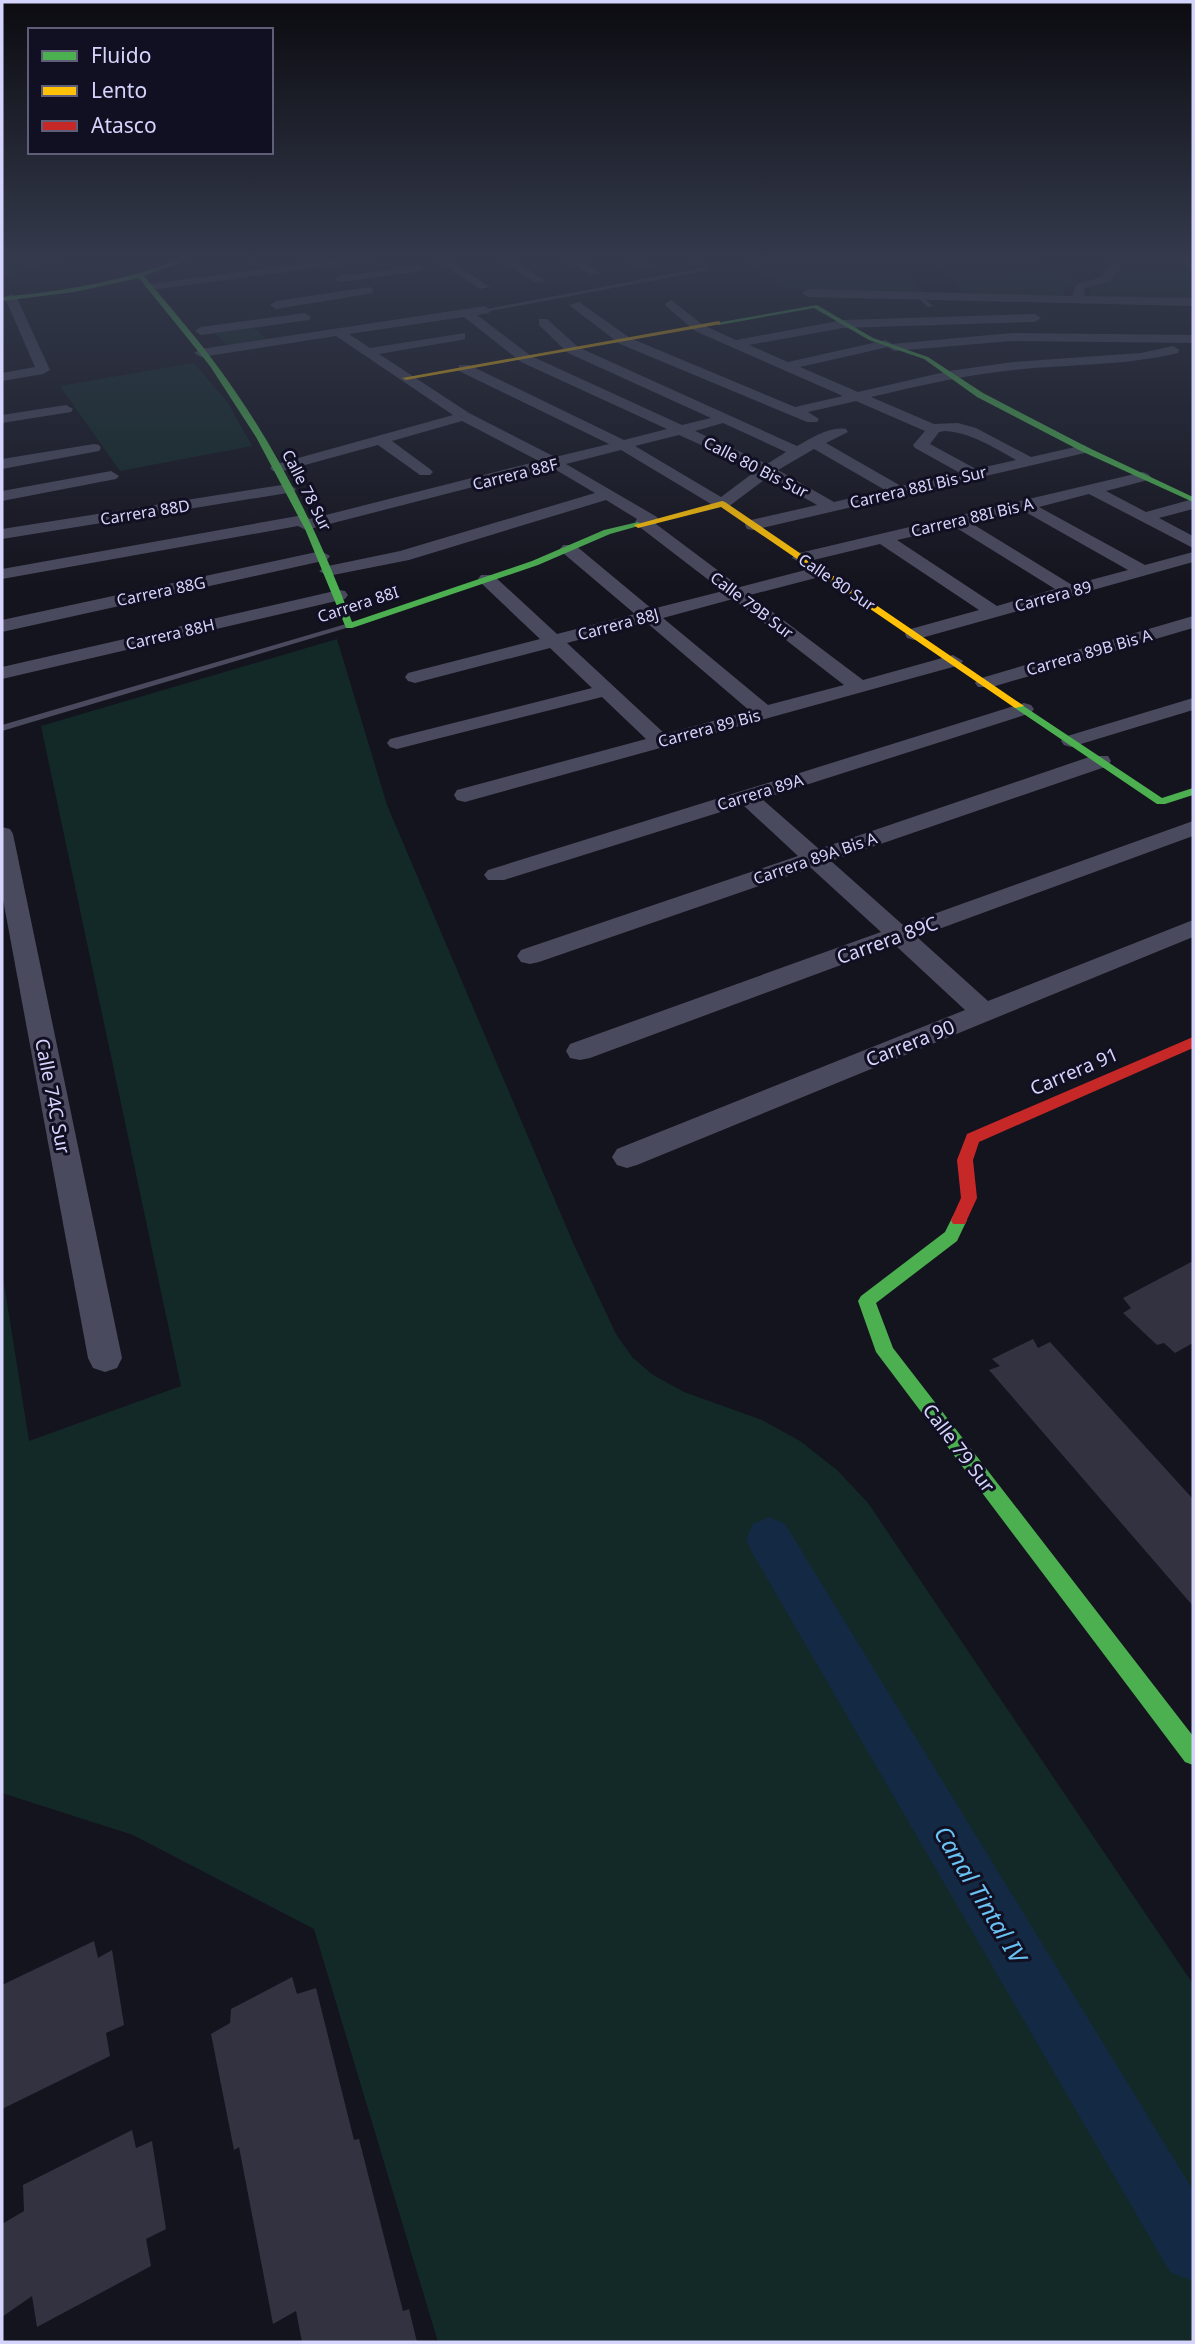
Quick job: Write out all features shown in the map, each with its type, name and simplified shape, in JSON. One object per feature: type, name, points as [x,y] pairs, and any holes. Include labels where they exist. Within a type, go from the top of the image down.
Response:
[{"type":"street","points":[[7,379],[43,370],[42,367]]},
{"type":"street","name":"Calle 78 Sur","points":[[212,367],[230,390],[278,468],[339,595],[349,626]]},
{"type":"street","name":"Calle 79B Sur","points":[[390,367],[464,416],[556,464],[647,521],[860,687]]},
{"type":"street","points":[[406,378],[468,367]]},
{"type":"street","name":"Calle 80 Bis Sur","points":[[544,367],[766,469],[832,507]]},
{"type":"street","points":[[611,367],[796,451]]},
{"type":"street","points":[[689,367],[841,432],[813,442],[766,469],[722,504]]},
{"type":"street","points":[[789,367],[855,397],[928,435],[973,474]]},
{"type":"street","points":[[939,367],[980,395],[1193,502]]},
{"type":"street","points":[[795,411],[949,375],[1003,367]]},
{"type":"street","name":"Calle 80 Sur","points":[[464,368],[625,446],[722,504],[1193,826]]},
{"type":"street","points":[[2,419],[24,410],[66,409]]},
{"type":"street","points":[[278,468],[464,416]]},
{"type":"street","name":"Carrera 88F","points":[[2,574],[103,537],[304,522],[556,464],[724,419]]},
{"type":"street","points":[[928,435],[955,427],[980,434],[1030,461]]},
{"type":"street","points":[[380,439],[425,472]]},
{"type":"street","points":[[813,442],[898,491]]},
{"type":"street","points":[[2,464],[93,448]]},
{"type":"street","name":"Carrera 88I Bis Sur","points":[[752,525],[1084,449]]},
{"type":"street","points":[[2,496],[111,476]]},
{"type":"street","name":"Carrera 88I Bis A","points":[[801,558],[1143,477]]},
{"type":"street","name":"Carrera 88D","points":[[2,534],[103,537],[288,489]]},
{"type":"street","points":[[1091,489],[1193,543]]},
{"type":"street","name":"Carrera 88G","points":[[2,626],[137,596],[324,564],[403,556],[606,495]]},
{"type":"street","points":[[1145,517],[1193,502]]},
{"type":"street","name":"Carrera 88I","points":[[349,626],[487,579],[607,532],[722,504]]},
{"type":"street","points":[[1024,505],[1143,571]]},
{"type":"street","points":[[957,521],[1070,591]]},
{"type":"street","points":[[103,537],[160,636]]},
{"type":"street","points":[[882,538],[994,612]]},
{"type":"street","points":[[569,549],[765,713]]},
{"type":"street","name":"Carrera 89","points":[[914,634],[1193,557]]},
{"type":"street","name":"Carrera 88J","points":[[415,677],[821,571]]},
{"type":"street","points":[[487,579],[661,741]]},
{"type":"street","name":"Carrera 88H","points":[[2,673],[339,595]]},
{"type":"street","name":"Carrera 89B Bis A","points":[[985,682],[1193,622]]},
{"type":"street","name":"Carrera 89 Bis","points":[[465,795],[953,661]]},
{"type":"street","points":[[397,743],[607,690]]},
{"type":"street","points":[[1071,741],[1193,704]]},
{"type":"street","name":"Carrera 89A","points":[[496,875],[1024,709]]},
{"type":"street","name":"Carrera 89A Bis A","points":[[530,956],[1100,761]]},
{"type":"street","points":[[1161,802],[1193,791]]},
{"type":"street","points":[[746,796],[985,1013]]},
{"type":"street","name":"Carrera 89C","points":[[580,1051],[1193,826]]},
{"type":"street","name":"Calle 74C Sur","points":[[2,834],[105,1358]]},
{"type":"street","name":"Carrera 90","points":[[627,1157],[1193,928]]},
{"type":"street","name":"Carrera 91","points":[[972,1138],[1193,1042]]},
{"type":"street","name":"Calle 79 Sur","points":[[972,1138],[965,1160],[969,1198],[951,1237],[867,1301],[884,1352],[1193,1754]]},
{"type":"lane","name":"Carrera 88I","points":[[2,728],[349,626]]},
{"type":"green space","points":[[168,367],[198,367],[228,403],[252,446],[120,471],[60,386]]},
{"type":"green space","points":[[337,639],[387,805],[574,1245],[616,1334],[632,1357],[653,1375],[684,1392],[762,1420],[800,1441],[837,1470],[868,1503],[1193,1984],[1193,2342],[438,2342],[314,1929],[133,1835],[2,1793],[2,1271],[29,1441],[181,1386],[41,726]]},
{"type":"building","points":[[1193,1261],[1193,1343],[1175,1353],[1164,1343],[1157,1345],[1123,1313],[1131,1308],[1123,1298]]},
{"type":"building","points":[[1033,1339],[1038,1348],[1050,1342],[1193,1499],[1193,1606],[989,1370],[1000,1366],[992,1359]]},
{"type":"building","points":[[94,1941],[98,1958],[112,1950],[124,2025],[106,2033],[110,2056],[2,2109],[2,1985]]},
{"type":"building","points":[[292,1977],[297,1994],[316,1988],[354,2140],[359,2139],[403,2311],[409,2309],[417,2342],[302,2342],[296,2311],[273,2324],[239,2147],[234,2150],[211,2034],[230,2023],[231,2009]]},
{"type":"building","points":[[132,2130],[136,2148],[152,2141],[166,2229],[146,2239],[151,2266],[37,2327],[32,2296],[2,2317],[2,2224],[24,2211],[23,2185]]},
{"type":"waterway","name":"Canal Tintal IV","points":[[769,1539],[1193,2249]]},
{"type":"traffic: fast","points":[[215,367],[278,467],[324,561],[349,626],[535,563],[607,532],[638,525]]},
{"type":"traffic: fast","points":[[940,367],[980,395],[1084,449],[1193,500]]},
{"type":"traffic: fast","points":[[1019,706],[1161,802],[1193,791]]},
{"type":"traffic: fast","points":[[959,1220],[951,1236],[867,1301],[885,1352],[1193,1754]]},
{"type":"traffic: slow","points":[[406,378],[466,367]]},
{"type":"traffic: slow","points":[[638,525],[722,504],[1019,706]]},
{"type":"traffic: jam","points":[[959,1220],[969,1198],[965,1160],[972,1138],[1193,1042]]}]
